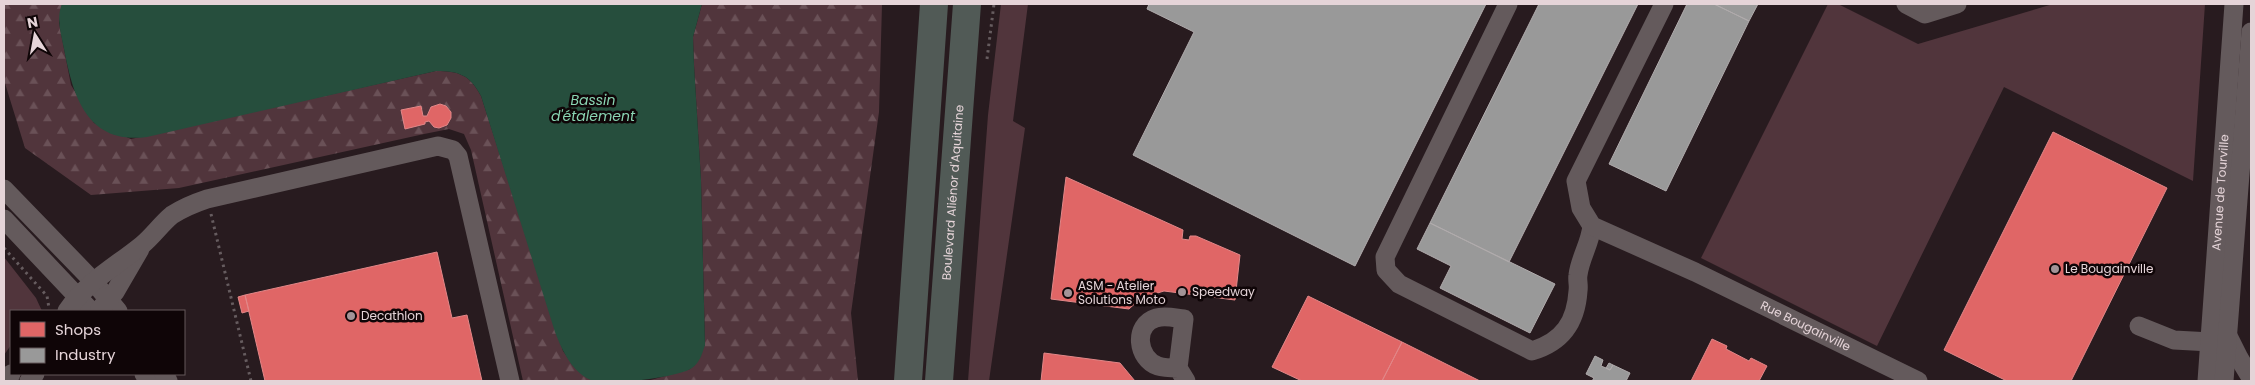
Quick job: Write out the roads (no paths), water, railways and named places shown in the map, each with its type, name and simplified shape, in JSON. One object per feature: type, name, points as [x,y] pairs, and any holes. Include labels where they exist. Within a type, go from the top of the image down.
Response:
[{"type":"highway","points":[[908,381],[934,4]]},
{"type":"highway","name":"Boulevard Aliénor d'Aquitaine","points":[[939,381],[966,4]]},
{"type":"street","points":[[1508,4],[1385,257],[1386,270],[1399,284],[1532,351],[1555,342],[1564,334],[1572,318],[1578,291],[1578,274],[1591,240],[1592,226],[1581,208],[1576,181],[1664,4]]},
{"type":"street","points":[[1906,4],[1925,14],[1957,4]]},
{"type":"street","name":"Avenue de Tourville","points":[[2207,381],[2234,4]]},
{"type":"street","name":"Avenue de Tourville","points":[[2224,381],[2251,32]]},
{"type":"street","points":[[64,306],[105,271],[142,245],[171,216],[186,207],[207,199],[438,146],[453,150],[458,156],[510,381]]},
{"type":"street","points":[[4,189],[93,281],[108,308]]},
{"type":"street","points":[[4,219],[64,306],[86,310]]},
{"type":"street","name":"Rue Bougainville","points":[[1592,226],[1694,272],[1918,381]]},
{"type":"street","points":[[108,308],[142,245]]},
{"type":"street","points":[[2139,326],[2174,340],[2211,342]]},
{"type":"street","points":[[2228,336],[2251,378]]},
{"type":"water","name":"Bassin d'étalement","points":[[62,4],[702,4],[693,37],[701,180],[705,345],[702,355],[692,368],[684,372],[659,378],[602,382],[587,378],[574,368],[555,332],[481,96],[473,83],[463,76],[457,73],[436,71],[147,137],[127,137],[110,133],[97,125],[86,114],[78,100],[72,84],[60,32],[59,15]]},
{"type":"place","name":"Le Bougainville","points":[[2055,269]]},
{"type":"place","name":"Speedway","points":[[1182,292]]},
{"type":"place","name":"ASM - Atelier Solutions Moto","points":[[1068,293]]},
{"type":"place","name":"Decathlon","points":[[351,316]]}]
